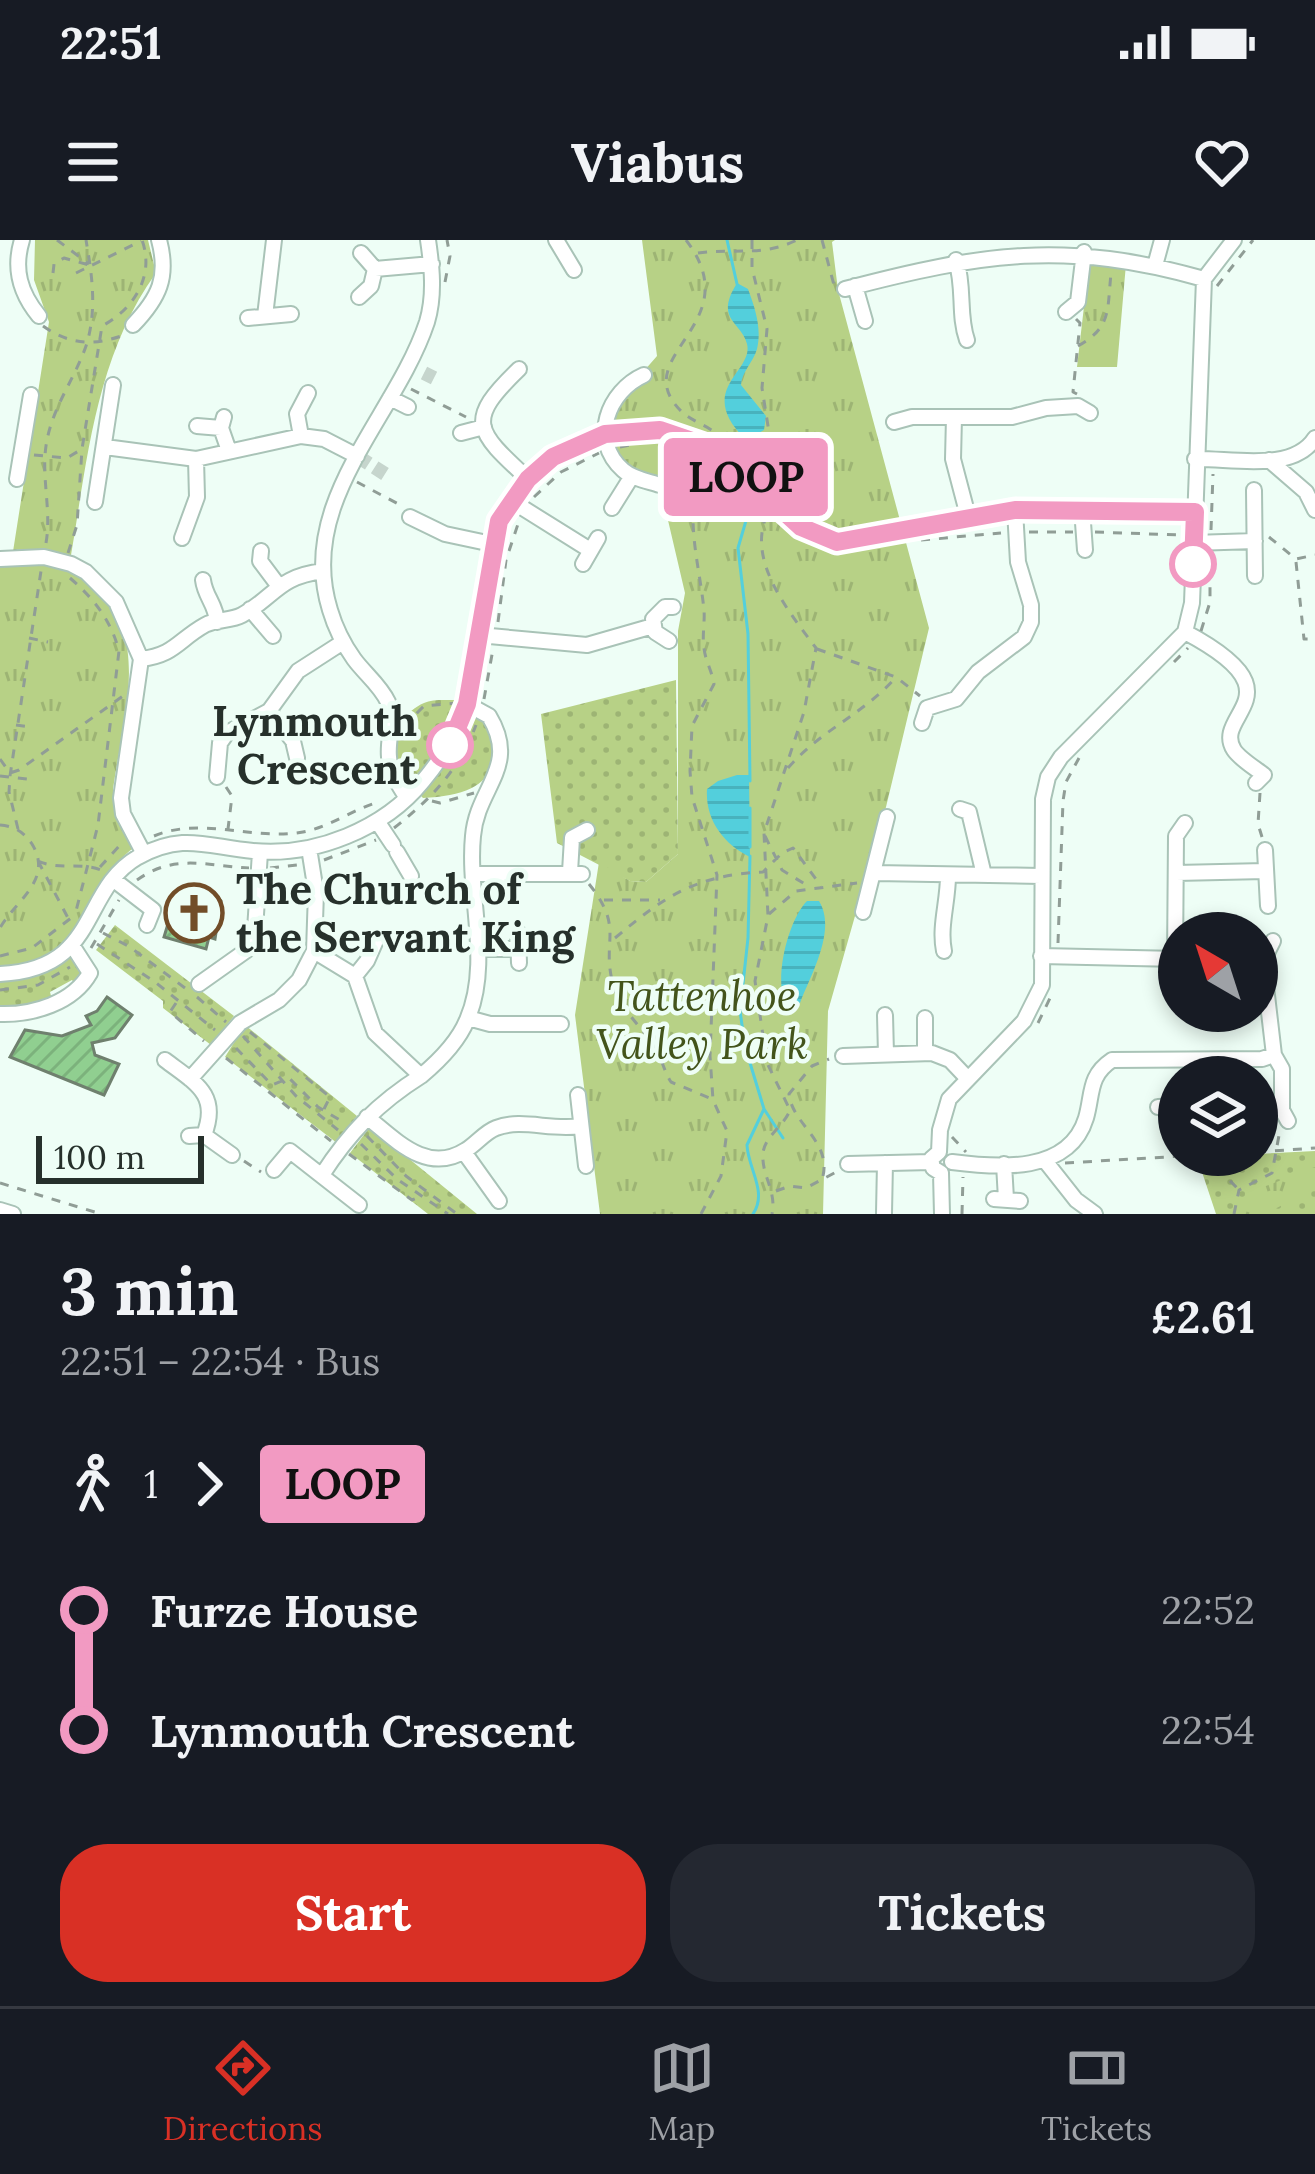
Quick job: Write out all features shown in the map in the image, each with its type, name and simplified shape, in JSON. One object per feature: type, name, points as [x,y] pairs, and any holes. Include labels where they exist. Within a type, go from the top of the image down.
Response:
[{"type":"street","points":[[22,240],[21,302],[39,316]]},
{"type":"street","points":[[134,325],[162,286],[166,270],[159,240]]},
{"type":"street","points":[[265,316],[274,240]]},
{"type":"street","points":[[407,798],[389,757],[391,708],[343,642],[329,608],[322,571],[333,502],[409,365],[428,318],[432,264],[428,240]]},
{"type":"street","points":[[556,240],[574,270]]},
{"type":"street","points":[[1156,262],[1162,240]]},
{"type":"street","points":[[942,1214],[940,1130],[949,1100],[1024,1021],[1042,985],[1049,957],[1041,876],[1042,799],[1048,778],[1061,757],[1191,636],[1204,279],[1234,240]]},
{"type":"street","points":[[865,321],[850,287],[1029,244],[1156,262],[1204,279]]},
{"type":"street","points":[[1066,312],[1078,302],[1084,252]]},
{"type":"street","points":[[362,253],[375,269]]},
{"type":"street","points":[[956,260],[965,296],[962,326],[967,340]]},
{"type":"street","points":[[375,269],[432,264]]},
{"type":"street","points":[[358,297],[370,286],[375,269]]},
{"type":"street","points":[[248,318],[291,314]]},
{"type":"street","points":[[409,365],[424,373]]},
{"type":"street","points":[[644,375],[616,394],[607,442],[632,476],[660,485]]},
{"type":"street","points":[[514,380],[485,403],[483,426],[500,454],[528,479]]},
{"type":"street","points":[[95,502],[113,385]]},
{"type":"street","points":[[301,436],[297,414],[308,394]]},
{"type":"street","points":[[0,462],[19,465],[31,395]]},
{"type":"street","points":[[390,398],[408,407]]},
{"type":"street","points":[[894,422],[912,417],[1012,417],[1082,405]]},
{"type":"street","points":[[954,417],[953,459],[968,516]]},
{"type":"street","points":[[196,426],[223,422],[229,451]]},
{"type":"street","points":[[461,433],[483,426]]},
{"type":"street","points":[[138,844],[200,841],[260,860],[310,856],[389,833],[407,798],[475,707],[478,635],[492,544],[510,500],[553,457],[660,430],[714,456],[801,527],[837,542],[1015,510],[1195,512]]},
{"type":"street","points":[[105,447],[196,459],[301,436],[324,439],[356,456]]},
{"type":"street","points":[[1195,459],[1269,460],[1307,449],[1315,438]]},
{"type":"street","points":[[182,538],[200,510],[196,459]]},
{"type":"street","points":[[1269,460],[1306,492],[1315,510]]},
{"type":"street","points":[[612,508],[632,476]]},
{"type":"street","points":[[1254,490],[1255,576]]},
{"type":"street","points":[[510,500],[590,551]]},
{"type":"street","points":[[1082,508],[1086,551]]},
{"type":"street","points":[[923,709],[956,699],[977,672],[1024,637],[1031,622],[1031,604],[1018,562],[1015,510]]},
{"type":"street","points":[[416,525],[492,544]]},
{"type":"street","points":[[1194,539],[1254,539]]},
{"type":"street","points":[[261,551],[260,561],[278,584]]},
{"type":"street","points":[[0,559],[44,557],[65,562],[86,572],[116,602],[140,659],[121,798],[123,814],[138,844]]},
{"type":"street","points":[[140,659],[165,656],[207,624],[239,617],[278,584],[299,574],[322,571]]},
{"type":"street","points":[[202,580],[216,608],[217,622]]},
{"type":"street","points":[[653,626],[656,612],[673,607]]},
{"type":"street","points":[[250,609],[273,636]]},
{"type":"street","points":[[478,635],[587,645],[653,626]]},
{"type":"street","points":[[653,626],[669,641]]},
{"type":"street","points":[[1191,636],[1233,662],[1249,686],[1231,736],[1233,749],[1264,775],[1256,783]]},
{"type":"street","points":[[217,777],[211,759],[227,733],[269,711],[298,671],[343,642]]},
{"type":"street","points":[[322,1175],[367,1117],[437,1063],[468,1018],[478,949],[473,874],[477,809],[499,771],[502,748],[497,728],[475,707]]},
{"type":"street","points":[[269,711],[297,758]]},
{"type":"street","points":[[960,808],[973,821],[984,875]]},
{"type":"street","points":[[863,912],[887,818]]},
{"type":"street","points":[[1176,912],[1176,836],[1185,823]]},
{"type":"street","points":[[473,874],[576,873],[572,838],[587,830]]},
{"type":"street","points":[[389,833],[411,875]]},
{"type":"street","points":[[0,974],[20,973],[49,962],[85,936],[119,885],[138,844]]},
{"type":"street","points":[[1265,850],[1268,906]]},
{"type":"street","points":[[190,1079],[230,1036],[299,980],[314,951],[316,892],[310,856]]},
{"type":"street","points":[[199,984],[247,950],[256,930],[260,860]]},
{"type":"street","points":[[1176,872],[1265,871]]},
{"type":"street","points":[[944,951],[940,934],[949,906],[948,876]]},
{"type":"street","points":[[873,877],[1041,876]]},
{"type":"street","points":[[119,885],[153,910],[147,926]]},
{"type":"street","points":[[0,1014],[64,1000],[83,986],[90,974],[85,936]]},
{"type":"street","points":[[355,976],[378,948]]},
{"type":"street","points":[[478,949],[518,948]]},
{"type":"street","points":[[314,951],[355,976],[375,1033],[421,1076]]},
{"type":"street","points":[[1049,957],[1158,959]]},
{"type":"street","points":[[885,1015],[886,1054]]},
{"type":"street","points":[[468,1018],[490,1024],[562,1020]]},
{"type":"street","points":[[925,1018],[925,1054]]},
{"type":"street","points":[[1271,1032],[1282,1069],[1282,1110],[1288,1121]]},
{"type":"street","points":[[843,1056],[925,1054],[950,1060],[968,1079]]},
{"type":"street","points":[[165,1060],[203,1090],[209,1102],[211,1114],[197,1136],[232,1155]]},
{"type":"street","points":[[848,1164],[1047,1164],[1080,1134],[1090,1084],[1100,1068],[1112,1060],[1158,1060]]},
{"type":"street","points":[[578,1095],[586,1166]]},
{"type":"street","points":[[367,1117],[415,1155],[434,1159],[464,1151],[493,1128],[506,1125],[556,1130],[580,1126]]},
{"type":"street","points":[[274,1170],[290,1151],[358,1205]]},
{"type":"street","points":[[464,1151],[499,1201]]},
{"type":"street","points":[[884,1213],[890,1197],[885,1163]]},
{"type":"street","points":[[1004,1164],[1007,1200]]},
{"type":"street","points":[[1047,1164],[1076,1200],[1095,1214]]},
{"type":"street","points":[[0,1210],[13,1214]]},
{"type":"path","points":[[57,240],[91,265]]},
{"type":"path","points":[[86,240],[94,293],[86,344],[57,404],[44,456],[49,527],[16,725],[10,775],[12,812],[70,921],[85,936],[230,1036],[330,1097],[323,1111]]},
{"type":"path","points":[[76,273],[142,240],[147,274],[138,295],[117,318],[102,326],[82,449],[76,526],[58,571],[93,599],[113,630],[119,651],[85,936]]},
{"type":"path","points":[[686,240],[706,277],[706,304],[670,362],[669,386],[685,416],[713,430],[717,437],[714,456],[696,482],[692,517],[705,614],[703,643],[714,684],[692,726],[690,771],[692,797],[717,875],[710,1056],[713,1100],[728,1130],[721,1176],[700,1214]]},
{"type":"path","points":[[752,240],[752,268],[767,328],[762,388],[768,437],[784,491],[764,520],[761,548],[768,572],[816,648],[896,677],[923,709]]},
{"type":"path","points":[[696,253],[752,253],[797,240]]},
{"type":"path","points":[[822,240],[834,285],[850,287]]},
{"type":"path","points":[[1213,294],[1252,240]]},
{"type":"path","points":[[1078,346],[1101,331],[1106,321],[1113,254]]},
{"type":"path","points":[[53,273],[55,264],[64,258],[91,265]]},
{"type":"path","points":[[1066,312],[1080,322],[1073,392],[1082,405]]},
{"type":"path","points":[[39,316],[39,323],[51,332],[86,344],[124,334],[134,325]]},
{"type":"path","points":[[410,388],[483,426]]},
{"type":"path","points":[[0,991],[38,986],[85,936],[119,885],[150,871],[186,860],[348,853],[389,833],[430,800],[469,746],[495,639],[506,560],[525,510],[541,488],[607,442],[647,442]]},
{"type":"path","points":[[19,465],[44,456],[67,458],[82,449]]},
{"type":"path","points":[[1167,669],[1210,602],[1214,458]]},
{"type":"path","points":[[355,480],[404,507],[416,525]]},
{"type":"path","points":[[920,540],[1016,532],[1194,539]]},
{"type":"path","points":[[1254,539],[1269,537],[1296,559],[1304,639],[1315,639]]},
{"type":"path","points":[[1296,559],[1315,555]]},
{"type":"path","points":[[28,638],[48,642]]},
{"type":"path","points":[[816,648],[804,712],[764,833],[760,872],[768,916],[755,981],[771,1078],[820,1148],[823,1176]]},
{"type":"path","points":[[787,770],[824,731],[870,702],[896,677]]},
{"type":"path","points":[[10,775],[136,687]]},
{"type":"path","points":[[400,736],[405,723],[424,706],[445,701],[475,707]]},
{"type":"path","points":[[16,725],[31,727]]},
{"type":"path","points":[[1049,957],[1066,782],[1081,755]]},
{"type":"path","points":[[0,759],[10,775]]},
{"type":"path","points":[[0,776],[35,780]]},
{"type":"path","points":[[217,777],[232,796],[228,831]]},
{"type":"path","points":[[1256,783],[1265,850]]},
{"type":"path","points":[[430,800],[462,799],[491,784]]},
{"type":"path","points":[[99,868],[109,854],[179,828],[260,834],[307,831],[378,800],[389,833]]},
{"type":"path","points":[[0,825],[18,829]]},
{"type":"path","points":[[764,833],[787,874],[809,886]]},
{"type":"path","points":[[613,939],[660,900],[717,875],[760,872],[794,848],[821,886]]},
{"type":"path","points":[[38,861],[64,868],[99,868],[119,885]]},
{"type":"path","points":[[0,928],[35,883],[38,861]]},
{"type":"path","points":[[576,873],[602,900],[613,939],[610,972],[626,1012],[656,1049],[671,1082],[713,1100]]},
{"type":"path","points":[[768,916],[787,895],[809,886],[873,877]]},
{"type":"path","points":[[602,900],[660,900]]},
{"type":"path","points":[[0,956],[32,948],[70,921]]},
{"type":"path","points":[[85,936],[130,947],[230,1036],[272,1085],[289,1078],[412,1200],[420,1196]]},
{"type":"path","points":[[1028,1034],[1039,1023],[1053,987]]},
{"type":"path","points":[[177,1001],[170,1012],[255,1045],[311,1111],[347,1138],[380,1145],[406,1176],[457,1214]]},
{"type":"path","points":[[230,1036],[295,1112],[364,1146],[420,1196],[448,1214]]},
{"type":"path","points":[[772,1214],[774,1192],[763,1154],[787,1119],[789,1094],[812,1066],[843,1056]]},
{"type":"path","points":[[1288,1121],[1279,1132],[1278,1151],[1315,1148]]},
{"type":"path","points":[[950,1135],[968,1153],[962,1214]]},
{"type":"path","points":[[232,1155],[259,1172],[274,1170]]},
{"type":"path","points":[[1047,1164],[1158,1158]]},
{"type":"path","points":[[774,1192],[790,1186],[806,1188],[848,1164]]},
{"type":"path","points":[[1224,1176],[1239,1190]]},
{"type":"path","points":[[1239,1190],[1269,1176]]},
{"type":"path","points":[[0,1183],[101,1214]]},
{"type":"path","points":[[1234,1214],[1239,1190]]},
{"type":"green space","points":[[35,240],[148,240],[156,273],[135,306],[106,377],[69,567],[100,589],[124,634],[129,685],[113,789],[135,847],[117,864],[83,922],[55,954],[0,969],[0,562],[12,558],[49,322],[34,280]]},
{"type":"green space","name":"Tattenhoe Valley Park","points":[[642,240],[835,240],[838,290],[929,628],[886,807],[828,1011],[823,1214],[600,1214],[575,1015],[599,862],[630,881],[646,882],[678,854],[678,631],[685,593],[660,486],[615,461],[609,411],[657,356]]},
{"type":"green space","points":[[1089,263],[1126,264],[1117,367],[1077,367]]},
{"type":"green space","points":[[676,680],[678,854],[646,882],[630,881],[557,843],[541,714]]},
{"type":"green space","points":[[454,700],[485,717],[493,755],[490,768],[474,787],[423,798],[397,768],[394,740],[415,708],[431,701]]},
{"type":"green space","points":[[115,925],[234,1016],[211,1045],[96,950]]},
{"type":"green space","points":[[72,954],[85,975],[77,987],[72,980],[50,992],[52,1000],[0,1008],[0,979],[38,972]]},
{"type":"green space","points":[[245,1025],[357,1116],[337,1143],[225,1057]]},
{"type":"green space","points":[[370,1127],[477,1214],[428,1214],[350,1153]]},
{"type":"green space","points":[[1315,1151],[1315,1214],[1216,1214],[1203,1176],[1278,1176],[1278,1153]]},
{"type":"green space","points":[[1303,1165],[1315,1168],[1315,1188],[1265,1214],[1245,1214],[1247,1193]]},
{"type":"water","points":[[737,283],[748,289],[759,333],[741,385],[766,416],[764,430],[746,440],[725,407],[725,395],[747,354],[744,336],[728,312]]},
{"type":"water","points":[[737,775],[749,775],[750,857],[718,829],[707,800],[707,789]]},
{"type":"water","points":[[807,901],[819,901],[824,938],[800,1003],[789,1010],[781,986],[784,955],[793,923]]},
{"type":"building","name":"The Church of the Servant King","points":[[186,886],[215,894],[221,901],[215,939],[209,937],[206,949],[164,937],[174,904],[181,906]]},
{"type":"building","points":[[107,997],[132,1015],[115,1038],[92,1043],[95,1055],[119,1064],[104,1095],[10,1057],[25,1030],[62,1036],[91,1025],[86,1016],[97,1011]]},
{"type":"waterway","points":[[727,240],[737,284]]},
{"type":"waterway","points":[[750,507],[738,548],[748,634],[750,781]]},
{"type":"waterway","points":[[750,808],[750,847]]},
{"type":"waterway","points":[[743,1032],[740,1011],[750,856]]},
{"type":"waterway","points":[[747,1053],[764,1109],[747,1145],[759,1197],[753,1214]]},
{"type":"waterway","points":[[764,1109],[783,1138]]},
{"type":"tunnel","points":[[424,373],[434,378]]},
{"type":"tunnel","points":[[357,456],[385,474]]},
{"type":"bus line","name":"LOOP","points":[[450,745],[467,704],[499,521],[510,500],[553,457],[605,434],[660,430],[704,445],[721,454],[801,527],[827,540],[862,541],[1015,510],[1195,512],[1193,564]]},
{"type":"place","name":"Lynmouth Crescent","points":[[450,745]]},
{"type":"place","name":"The Church of the Servant King","points":[[194,913]]}]
